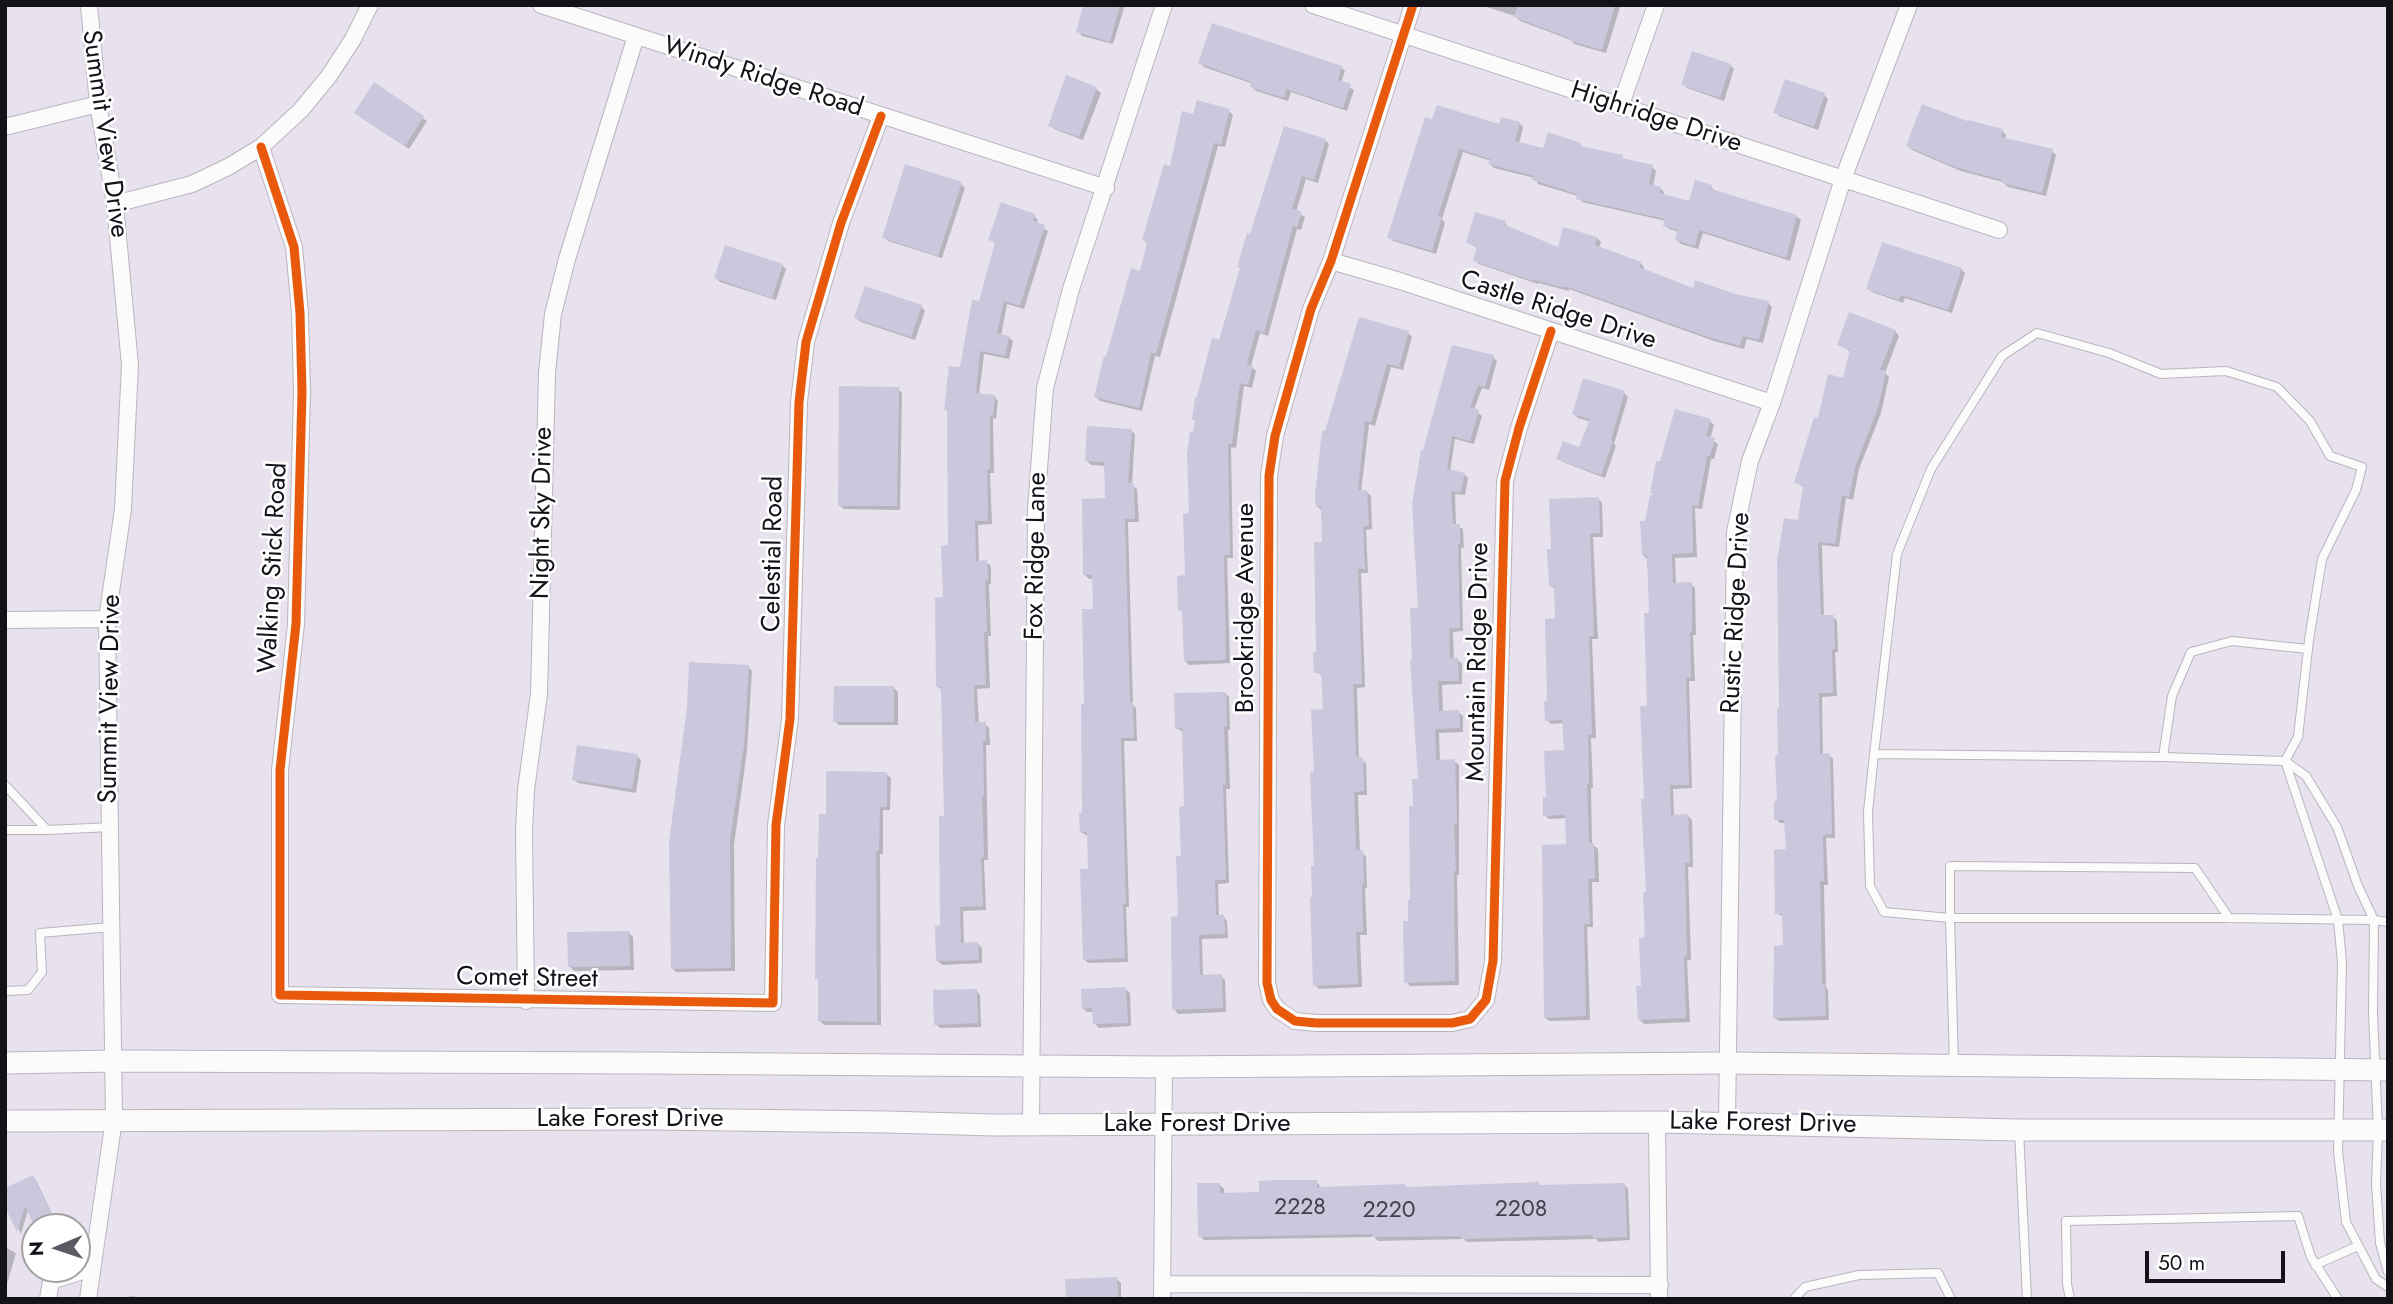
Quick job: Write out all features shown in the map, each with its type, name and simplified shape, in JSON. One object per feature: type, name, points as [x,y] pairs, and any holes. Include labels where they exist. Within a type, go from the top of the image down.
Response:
[{"type":"main road","points":[[5,1063],[1164,1067],[1727,1063],[2382,1070]]},
{"type":"main road","name":"Lake Forest Drive","points":[[5,1122],[114,1119],[652,1119],[1031,1125],[1657,1122],[2019,1130],[2383,1130]]},
{"type":"street","name":"Summit View Drive","points":[[88,1299],[114,1119],[107,619],[123,509],[130,365],[115,204],[98,104],[89,5]]},
{"type":"street","points":[[115,204],[192,184],[261,147],[301,110],[329,76],[353,39],[370,5]]},
{"type":"street","name":"Windy Ridge Road","points":[[541,5],[1106,188]]},
{"type":"street","name":"Fox Ridge Lane","points":[[1031,1125],[1036,510],[1045,388],[1071,289],[1164,5]]},
{"type":"street","name":"Highridge Drive","points":[[1313,5],[1999,230]]},
{"type":"street","name":"Brookridge Avenue","points":[[1413,5],[1331,261],[1311,309],[1275,436],[1269,476],[1267,983],[1271,1000],[1284,1016],[1294,1021],[1315,1023],[1452,1023],[1470,1019],[1486,1000]]},
{"type":"street","points":[[1620,107],[1656,5]]},
{"type":"street","name":"Rustic Ridge Drive","points":[[1727,1123],[1735,532],[1750,461],[1772,403],[1843,179],[1909,5]]},
{"type":"street","name":"Night Sky Drive","points":[[526,1001],[524,817],[538,694],[547,373],[553,314],[567,259],[636,36]]},
{"type":"street","points":[[5,127],[98,104]]},
{"type":"street","name":"Celestial Road","points":[[773,1003],[776,825],[790,719],[800,390],[806,342],[841,223],[881,116]]},
{"type":"street","name":"Walking Stick Road","points":[[261,147],[294,247],[301,352],[296,624],[280,770],[280,995]]},
{"type":"street","name":"Castle Ridge Drive","points":[[1331,261],[1772,403]]},
{"type":"street","name":"Mountain Ridge Drive","points":[[1486,1000],[1493,961],[1504,481],[1551,331]]},
{"type":"street","points":[[5,620],[107,619]]},
{"type":"street","name":"Comet Street","points":[[280,995],[773,1003]]},
{"type":"street","points":[[1164,1067],[1162,1291],[1660,1292],[1657,1122]]},
{"type":"street","points":[[48,1299],[51,1281],[92,1268]]},
{"type":"lane","points":[[2388,922],[2374,920],[2338,920],[2229,918],[1950,918],[1884,912],[1870,886],[1868,812],[1897,554],[1931,469],[2002,356],[2037,333],[2109,353],[2161,374],[2226,371],[2277,387],[2310,421],[2330,456],[2362,467],[2356,490],[2322,559],[2298,737],[2285,761],[2338,920],[2342,962],[2338,1130],[2346,1222],[2376,1279],[2388,1287]]},
{"type":"lane","points":[[2163,757],[2172,696],[2191,652],[2232,642],[2308,649]]},
{"type":"lane","points":[[1874,754],[2285,761],[2306,776],[2337,827],[2358,886],[2374,920],[2372,1013],[2382,1070],[2383,1130],[2376,1184],[2380,1243],[2388,1272]]},
{"type":"lane","points":[[5,785],[47,830]]},
{"type":"lane","points":[[5,830],[110,827]]},
{"type":"lane","points":[[1954,1065],[1950,866],[2195,868],[2229,918]]},
{"type":"lane","points":[[5,990],[28,990],[42,972],[40,933],[112,927]]},
{"type":"lane","points":[[2019,1130],[2027,1299]]},
{"type":"lane","points":[[2070,1299],[2066,1221],[2298,1216],[2311,1257],[2338,1299]]},
{"type":"lane","points":[[2315,1265],[2358,1246]]},
{"type":"lane","points":[[1794,1299],[1805,1287],[1859,1275],[1938,1273],[1951,1299]]},
{"type":"building","points":[[1083,5],[1120,5],[1110,42],[1076,32]]},
{"type":"building","points":[[1518,5],[1615,5],[1602,50],[1568,40],[1569,38],[1514,17]]},
{"type":"building","points":[[1212,23],[1342,66],[1338,80],[1351,84],[1343,108],[1286,89],[1284,98],[1250,87],[1251,82],[1198,63]]},
{"type":"building","points":[[1692,51],[1731,64],[1720,98],[1681,85]]},
{"type":"building","points":[[1066,75],[1097,87],[1079,137],[1048,126]]},
{"type":"building","points":[[1785,79],[1825,93],[1814,127],[1773,113]]},
{"type":"building","points":[[374,82],[424,116],[405,146],[354,113]]},
{"type":"building","points":[[1197,100],[1230,109],[1221,144],[1214,143],[1156,354],[1151,353],[1139,408],[1094,397],[1131,268],[1140,271],[1147,242],[1142,240],[1164,164],[1170,166],[1182,111],[1193,114]]},
{"type":"building","points":[[1922,104],[1967,121],[2003,129],[2001,137],[2053,149],[2042,193],[1955,167],[1906,146]]},
{"type":"building","points":[[1437,105],[1499,124],[1501,117],[1520,122],[1515,141],[1543,148],[1548,132],[1581,143],[1580,146],[1623,155],[1622,158],[1653,165],[1649,184],[1661,187],[1660,193],[1689,201],[1695,180],[1712,185],[1711,189],[1797,215],[1786,258],[1699,230],[1695,246],[1675,240],[1678,230],[1663,226],[1665,219],[1576,199],[1577,194],[1532,180],[1534,176],[1488,164],[1490,159],[1459,149],[1438,216],[1442,217],[1432,251],[1387,238],[1425,117],[1432,119]]},
{"type":"building","points":[[1284,126],[1326,139],[1314,180],[1302,176],[1292,209],[1302,212],[1297,227],[1293,226],[1264,333],[1256,330],[1247,364],[1253,366],[1248,385],[1240,383],[1232,444],[1228,444],[1230,555],[1224,555],[1226,660],[1184,661],[1182,611],[1178,611],[1177,576],[1185,575],[1183,514],[1189,513],[1187,455],[1190,432],[1193,432],[1195,421],[1192,420],[1195,397],[1212,338],[1219,340],[1247,233],[1250,234]]},
{"type":"building","points":[[905,164],[962,182],[938,256],[882,238]]},
{"type":"building","points":[[1001,202],[1035,214],[1033,221],[1045,225],[1020,306],[1004,301],[997,333],[1009,336],[1005,356],[980,351],[976,393],[995,395],[993,416],[990,415],[990,469],[987,469],[988,521],[975,521],[976,561],[987,560],[988,580],[985,581],[987,632],[984,632],[986,685],[974,685],[975,722],[986,722],[982,796],[984,857],[981,857],[983,906],[960,907],[961,943],[978,942],[979,960],[936,961],[935,926],[940,925],[939,816],[944,816],[941,687],[936,687],[935,598],[943,597],[941,546],[948,545],[947,410],[944,410],[949,366],[960,367],[972,300],[979,301],[995,242],[988,240]]},
{"type":"building","points":[[1475,212],[1506,221],[1505,225],[1558,247],[1563,227],[1597,237],[1595,245],[1641,262],[1639,267],[1693,288],[1695,280],[1735,294],[1769,301],[1759,340],[1743,336],[1740,346],[1565,286],[1534,281],[1473,261],[1477,246],[1466,243]]},
{"type":"building","points":[[1882,242],[1962,268],[1948,310],[1901,295],[1899,300],[1866,289]]},
{"type":"building","points":[[725,245],[783,264],[772,298],[714,278]]},
{"type":"building","points":[[865,286],[922,305],[911,337],[854,318]]},
{"type":"building","points":[[1849,312],[1896,330],[1880,370],[1886,371],[1878,408],[1856,464],[1849,497],[1842,495],[1835,544],[1818,542],[1821,615],[1834,615],[1835,649],[1832,649],[1833,693],[1819,693],[1820,754],[1830,753],[1832,834],[1823,835],[1824,881],[1820,881],[1822,984],[1825,984],[1826,1016],[1773,1018],[1774,946],[1783,945],[1782,914],[1775,914],[1774,850],[1786,849],[1784,820],[1774,820],[1774,801],[1777,801],[1775,755],[1778,755],[1779,708],[1777,560],[1784,518],[1798,520],[1803,485],[1794,483],[1814,417],[1818,418],[1828,374],[1843,378],[1850,350],[1837,345]]},
{"type":"building","points":[[1359,317],[1409,331],[1399,367],[1387,364],[1371,423],[1365,421],[1358,490],[1367,490],[1369,526],[1363,526],[1365,569],[1358,569],[1362,684],[1353,684],[1356,757],[1363,757],[1364,791],[1354,792],[1356,850],[1363,850],[1364,884],[1363,932],[1356,932],[1358,984],[1313,986],[1310,897],[1311,866],[1314,866],[1310,772],[1314,771],[1311,710],[1323,709],[1321,673],[1314,673],[1313,652],[1316,652],[1314,542],[1322,542],[1321,507],[1316,507],[1315,495],[1322,431],[1325,431]]},
{"type":"building","points":[[1452,345],[1494,355],[1485,387],[1478,385],[1470,407],[1479,410],[1470,441],[1452,436],[1447,469],[1465,473],[1461,492],[1451,491],[1453,524],[1460,524],[1460,628],[1449,628],[1450,658],[1458,658],[1459,681],[1438,681],[1439,711],[1459,710],[1460,728],[1435,729],[1436,760],[1455,759],[1455,981],[1404,983],[1403,921],[1408,921],[1410,900],[1409,806],[1413,806],[1412,779],[1418,779],[1410,660],[1410,608],[1418,608],[1412,504],[1421,450]]},
{"type":"building","points":[[1583,378],[1625,391],[1611,440],[1613,441],[1601,475],[1556,459],[1563,441],[1579,447],[1590,419],[1572,414]]},
{"type":"building","points":[[839,386],[899,387],[897,506],[838,506]]},
{"type":"building","points":[[1675,409],[1711,419],[1706,436],[1715,438],[1710,456],[1707,456],[1698,506],[1692,505],[1693,553],[1672,554],[1673,583],[1692,582],[1691,677],[1686,678],[1689,785],[1670,785],[1671,815],[1688,814],[1690,863],[1685,863],[1687,956],[1684,957],[1686,1018],[1638,1020],[1636,986],[1641,986],[1639,938],[1645,938],[1643,892],[1646,892],[1640,706],[1647,706],[1644,613],[1649,613],[1647,555],[1642,555],[1640,521],[1645,521],[1650,495],[1655,495],[1650,493],[1656,461],[1660,461]]},
{"type":"building","points":[[1087,426],[1132,429],[1128,483],[1134,483],[1135,519],[1125,519],[1130,703],[1133,702],[1134,738],[1121,738],[1125,958],[1083,960],[1080,869],[1088,869],[1087,832],[1080,832],[1079,813],[1082,813],[1081,704],[1084,704],[1082,609],[1093,609],[1092,575],[1083,575],[1082,499],[1105,498],[1104,462],[1085,461]]},
{"type":"building","points":[[1599,497],[1600,533],[1590,534],[1594,636],[1589,636],[1592,734],[1588,735],[1587,784],[1589,843],[1594,843],[1595,879],[1588,879],[1590,924],[1584,924],[1586,1016],[1544,1018],[1542,845],[1566,844],[1565,815],[1543,816],[1543,797],[1546,797],[1544,751],[1564,750],[1562,720],[1545,721],[1545,619],[1555,618],[1554,586],[1549,586],[1547,549],[1551,549],[1549,499]]},
{"type":"building","points":[[689,662],[749,665],[744,746],[730,839],[731,968],[671,969],[669,842],[687,707]]},
{"type":"building","points":[[834,686],[894,686],[894,722],[833,722]]},
{"type":"building","points":[[1226,692],[1226,785],[1223,785],[1226,880],[1215,880],[1216,915],[1224,915],[1225,934],[1199,935],[1200,975],[1222,974],[1223,1008],[1172,1010],[1171,917],[1178,916],[1176,856],[1181,856],[1179,807],[1184,806],[1182,728],[1175,729],[1174,693]]},
{"type":"building","points":[[577,745],[638,754],[632,789],[572,780]]},
{"type":"building","points":[[826,771],[887,772],[887,807],[880,807],[879,851],[876,851],[877,1022],[818,1021],[818,979],[815,979],[816,858],[819,814],[826,814]]},
{"type":"building","points":[[629,931],[630,966],[568,967],[567,932]]},
{"type":"building","points":[[1126,987],[1128,1023],[1093,1024],[1092,1008],[1082,1009],[1081,989]]},
{"type":"building","points":[[977,989],[978,1023],[934,1025],[933,990]]},
{"type":"building","points":[[33,1175],[51,1213],[28,1213],[25,1206],[17,1232],[5,1207],[5,1188]]},
{"type":"building","points":[[1317,1180],[1317,1187],[1539,1182],[1539,1185],[1625,1183],[1627,1237],[1593,1238],[1593,1235],[1461,1239],[1461,1236],[1372,1237],[1372,1234],[1198,1237],[1197,1183],[1220,1183],[1220,1193],[1259,1192],[1259,1181]]},
{"type":"building","points":[[1117,1277],[1118,1299],[1066,1297],[1065,1279]]},
{"type":"cycle path","points":[[1413,5],[1331,261],[1311,309],[1275,436],[1269,476],[1267,983],[1271,1000],[1277,1009],[1295,1021],[1452,1023],[1470,1019],[1486,1000],[1493,961],[1505,481],[1519,428],[1551,331]]},
{"type":"cycle path","points":[[261,147],[294,247],[300,313],[302,392],[296,624],[280,770],[280,995],[773,1003],[776,825],[790,719],[799,402],[806,342],[841,223],[881,116]]}]
